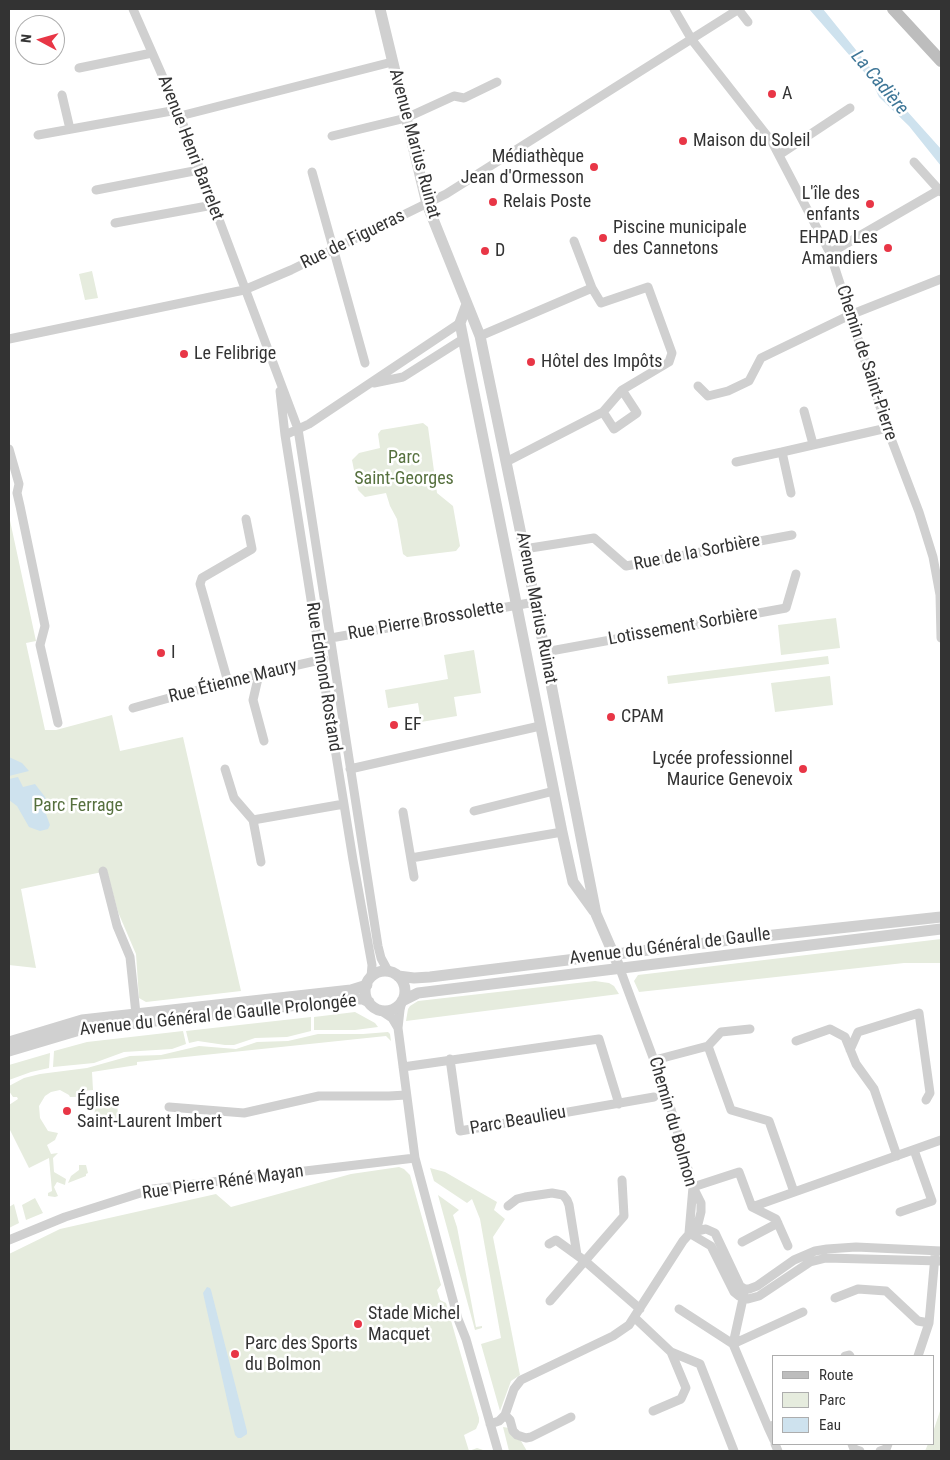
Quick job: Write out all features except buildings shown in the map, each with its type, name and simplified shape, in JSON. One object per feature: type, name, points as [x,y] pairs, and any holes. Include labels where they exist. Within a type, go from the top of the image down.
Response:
[{"type":"main road","points":[[893,9],[941,61]]},
{"type":"street","name":"Avenue Henri Barrelet","points":[[133,9],[178,113],[244,290]]},
{"type":"street","name":"Avenue Marius Ruinat","points":[[380,9],[426,204],[480,336],[536,602],[596,914],[620,969]]},
{"type":"street","name":"Chemin de Saint-Pierre","points":[[676,9],[692,40],[772,142],[830,253],[886,428],[919,512],[933,557],[940,595],[941,638]]},
{"type":"street","points":[[739,9],[748,22]]},
{"type":"street","name":"Rue de Figueras","points":[[9,339],[244,290],[291,270],[446,194],[739,9]]},
{"type":"street","points":[[79,68],[152,53]]},
{"type":"street","points":[[38,135],[178,113],[392,62]]},
{"type":"street","points":[[332,136],[406,118],[454,96],[464,98],[497,82]]},
{"type":"street","points":[[62,95],[70,130]]},
{"type":"street","points":[[779,155],[850,108]]},
{"type":"street","points":[[830,253],[940,191],[914,162]]},
{"type":"street","points":[[96,190],[199,170]]},
{"type":"street","points":[[312,172],[365,363]]},
{"type":"street","points":[[116,223],[212,205]]},
{"type":"street","points":[[506,462],[603,412],[622,390],[669,362],[672,352],[648,287],[601,303],[592,288],[574,241]]},
{"type":"street","points":[[698,386],[708,396],[728,391],[749,381],[761,358],[850,316],[941,279]]},
{"type":"street","points":[[480,336],[592,288]]},
{"type":"street","name":"Rue Edmond Rostand","points":[[244,290],[298,429],[378,946],[381,958],[393,973]]},
{"type":"street","points":[[285,435],[309,424],[460,323],[468,304]]},
{"type":"street","name":"Avenue Marius Ruinat","points":[[460,323],[573,882],[596,914]]},
{"type":"street","points":[[369,384],[403,377],[463,339]]},
{"type":"street","name":"Rue Edmond Rostand","points":[[278,376],[285,435],[317,640],[372,965],[369,981]]},
{"type":"street","points":[[603,412],[614,429],[637,413],[622,390]]},
{"type":"street","points":[[804,411],[813,444]]},
{"type":"street","points":[[736,462],[886,428]]},
{"type":"street","points":[[9,449],[19,484],[13,495],[45,626],[40,645],[58,723]]},
{"type":"street","points":[[782,452],[791,493]]},
{"type":"street","points":[[228,682],[200,584],[202,578],[252,549],[246,519]]},
{"type":"street","name":"Rue de la Sorbière","points":[[524,549],[594,538],[626,566],[792,535]]},
{"type":"street","name":"Lotissement Sorbière","points":[[545,652],[786,608],[796,574]]},
{"type":"street","name":"Rue Pierre Brossolette","points":[[317,640],[536,602]]},
{"type":"street","name":"Rue Étienne Maury","points":[[133,708],[259,674],[333,657]]},
{"type":"street","points":[[259,674],[253,700],[264,741]]},
{"type":"street","points":[[350,769],[540,726]]},
{"type":"street","points":[[225,769],[234,798],[253,820],[261,862]]},
{"type":"street","points":[[474,811],[554,791]]},
{"type":"street","points":[[253,820],[344,804]]},
{"type":"street","points":[[403,812],[414,877]]},
{"type":"street","points":[[411,858],[562,832]]},
{"type":"street","points":[[103,872],[117,926],[130,957],[136,1014]]},
{"type":"street","name":"Avenue du Général de Gaulle","points":[[393,973],[414,978],[430,977],[940,916]]},
{"type":"street","name":"Avenue du Général de Gaulle","points":[[402,1001],[408,996],[418,993],[941,929]]},
{"type":"street","name":"Chemin du Bolmon","points":[[505,1414],[514,1389],[521,1380],[613,1336],[629,1325],[690,1233],[694,1187],[655,1060],[620,969]]},
{"type":"street","points":[[398,1028],[392,1018],[369,1002],[367,997],[369,981],[377,973],[393,973],[404,985],[404,996],[398,1028],[415,1158],[458,1319],[466,1339],[498,1451]]},
{"type":"street","name":"Avenue du Général de Gaulle Prolongée","points":[[9,1042],[82,1020],[351,990],[369,981]]},
{"type":"street","name":"Avenue du Général de Gaulle Prolongée","points":[[9,1051],[83,1029],[352,999],[363,999],[369,1002]]},
{"type":"street","points":[[380,1010],[394,1008],[402,1001]]},
{"type":"street","points":[[850,1050],[858,1032],[919,1013],[930,1093],[926,1100]]},
{"type":"street","points":[[655,1060],[708,1046],[721,1032],[750,1029]]},
{"type":"street","points":[[796,1040],[830,1029],[845,1037],[856,1064],[874,1089],[897,1156]]},
{"type":"street","points":[[403,1067],[599,1039],[618,1104]]},
{"type":"street","points":[[708,1046],[731,1110],[769,1121],[794,1192]]},
{"type":"street","name":"Parc Beaulieu","points":[[450,1059],[460,1130],[654,1097]]},
{"type":"street","points":[[169,1107],[244,1113],[318,1096],[406,1095]]},
{"type":"street","points":[[752,1206],[941,1140]]},
{"type":"street","points":[[900,1212],[932,1200],[914,1150]]},
{"type":"street","name":"Rue Pierre Réné Mayan","points":[[9,1240],[65,1217],[153,1189],[415,1158]]},
{"type":"street","points":[[733,1344],[744,1293],[718,1239],[712,1231],[694,1187],[739,1172],[752,1206],[776,1220],[788,1246]]},
{"type":"street","points":[[550,1301],[624,1216],[622,1180]]},
{"type":"street","points":[[508,1206],[517,1199],[525,1197],[552,1193],[563,1195],[569,1205],[576,1254]]},
{"type":"street","points":[[690,1233],[698,1224],[702,1212],[701,1203]]},
{"type":"street","points":[[742,1242],[778,1223]]},
{"type":"street","points":[[690,1233],[702,1229],[712,1231]]},
{"type":"street","points":[[690,1233],[711,1246],[715,1251],[734,1292],[744,1293],[754,1299],[810,1262],[826,1258],[938,1256],[929,1322],[918,1355]]},
{"type":"street","points":[[549,1244],[556,1240],[576,1254],[640,1309]]},
{"type":"street","points":[[835,1298],[858,1289],[886,1291],[918,1321],[929,1322]]},
{"type":"street","points":[[679,1309],[733,1344],[771,1426]]},
{"type":"street","points":[[733,1344],[803,1312]]},
{"type":"street","points":[[635,1318],[671,1352],[700,1364],[734,1451]]},
{"type":"street","points":[[653,1411],[681,1399],[686,1388],[671,1352]]},
{"type":"street","points":[[490,1424],[499,1421],[505,1414],[517,1435],[526,1438],[571,1417]]},
{"type":"green space","points":[[92,271],[98,298],[85,300],[79,274]]},
{"type":"green space","name":"Parc Saint-Georges","points":[[423,423],[428,427],[437,493],[453,506],[460,546],[456,551],[407,557],[403,554],[397,519],[386,493],[365,497],[358,490],[352,460],[359,453],[380,448],[378,434],[381,430]]},
{"type":"green space","name":"Parc Ferrage","points":[[9,516],[36,641],[26,643],[45,730],[56,730],[112,715],[120,751],[183,737],[241,991],[146,1002],[139,998],[136,954],[118,912],[107,871],[21,889],[36,968],[9,965]]},
{"type":"green space","points":[[836,618],[840,648],[781,655],[778,625]]},
{"type":"green space","points":[[474,650],[481,693],[454,697],[457,716],[421,722],[418,703],[388,708],[385,690],[448,679],[444,655]]},
{"type":"green space","points":[[828,656],[829,664],[668,684],[667,676]]},
{"type":"green space","points":[[830,676],[833,705],[775,712],[771,683]]},
{"type":"green space","points":[[941,939],[941,963],[904,963],[639,992],[634,981],[638,975]]},
{"type":"green space","points":[[595,981],[609,983],[614,986],[619,994],[406,1021],[408,1009],[418,1001]]},
{"type":"green space","points":[[355,1012],[375,1023],[378,1027],[355,1030],[314,1030],[314,1017]]},
{"type":"green space","points":[[311,1017],[311,1031],[287,1037],[255,1038],[234,1045],[198,1041],[189,1043],[186,1031]]},
{"type":"green space","points":[[183,1031],[186,1044],[172,1049],[124,1052],[94,1063],[53,1067],[54,1051],[87,1042]]},
{"type":"green space","points":[[388,1032],[391,1041],[386,1036],[137,1062],[137,1065],[92,1072],[93,1090],[82,1091],[82,1097],[70,1097],[60,1090],[51,1092],[45,1096],[39,1106],[40,1118],[48,1131],[58,1133],[55,1140],[47,1145],[51,1154],[58,1153],[53,1158],[54,1172],[66,1179],[65,1185],[57,1182],[54,1187],[58,1196],[55,1197],[48,1196],[48,1193],[52,1191],[49,1158],[29,1168],[9,1128],[9,1105],[18,1099],[13,1097],[9,1091],[9,1086],[24,1078],[87,1068],[130,1056],[161,1055],[199,1046],[236,1049],[257,1042],[288,1041],[318,1034]]},
{"type":"green space","points":[[50,1053],[49,1068],[9,1080],[9,1065]]},
{"type":"green space","points":[[117,1096],[118,1120],[95,1121],[94,1097]]},
{"type":"green space","points":[[79,1165],[86,1165],[88,1173],[86,1176],[68,1183],[71,1176],[79,1170]]},
{"type":"green space","name":"Parc des Sports du Bolmon","points":[[399,1167],[410,1175],[441,1285],[437,1290],[440,1300],[446,1303],[479,1418],[476,1429],[464,1435],[469,1451],[9,1451],[9,1254],[60,1229],[216,1194],[231,1207],[351,1174]]},
{"type":"green space","points":[[430,1168],[445,1172],[497,1202],[494,1210],[505,1219],[493,1237],[520,1375],[511,1381],[500,1411],[481,1344],[501,1338],[480,1219],[472,1199],[467,1203],[434,1181]]},
{"type":"green space","points":[[438,1195],[459,1210],[453,1215],[457,1227],[476,1327],[482,1326],[482,1328],[475,1330]]},
{"type":"green space","points":[[35,1198],[43,1213],[26,1220],[22,1205]]},
{"type":"green space","points":[[14,1204],[19,1223],[9,1228],[9,1207]]},
{"type":"green space","points":[[941,1408],[941,1451],[925,1451],[928,1445],[935,1445],[935,1426]]},
{"type":"green space","points":[[503,1427],[509,1428],[527,1451],[509,1451]]},
{"type":"green space","points":[[477,1448],[486,1451],[469,1451]]},
{"type":"water","name":"La Cadière","points":[[809,9],[823,9],[889,91],[941,149],[941,166],[909,126],[879,97],[871,80]]},
{"type":"water","points":[[9,757],[22,763],[29,771],[9,776]]},
{"type":"water","points":[[18,777],[23,787],[35,784],[45,797],[43,806],[50,825],[48,829],[40,831],[29,827],[17,806],[9,800],[9,779]]},
{"type":"water","points":[[207,1287],[211,1290],[247,1431],[247,1434],[241,1438],[235,1435],[203,1293]]},
{"type":"place","name":"A","points":[[772,94]]},
{"type":"place","name":"Maison du Soleil","points":[[683,141]]},
{"type":"place","name":"Médiathèque Jean d'Ormesson","points":[[594,167]]},
{"type":"place","name":"Relais Poste","points":[[493,202]]},
{"type":"place","name":"L'île des enfants","points":[[870,204]]},
{"type":"place","name":"Piscine municipale des Cannetons","points":[[603,238]]},
{"type":"place","name":"EHPAD Les Amandiers","points":[[888,248]]},
{"type":"place","name":"D","points":[[485,251]]},
{"type":"place","name":"Le Felibrige","points":[[184,354]]},
{"type":"place","name":"Hôtel des Impôts","points":[[531,362]]},
{"type":"place","name":"I","points":[[161,653]]},
{"type":"place","name":"CPAM","points":[[611,717]]},
{"type":"place","name":"EF","points":[[394,725]]},
{"type":"place","name":"Lycée professionnel Maurice Genevoix","points":[[803,769]]},
{"type":"place","name":"Église Saint-Laurent Imbert","points":[[67,1111]]},
{"type":"place","name":"Stade Michel Macquet","points":[[358,1324]]},
{"type":"place","name":"Parc des Sports du Bolmon","points":[[235,1354]]}]
